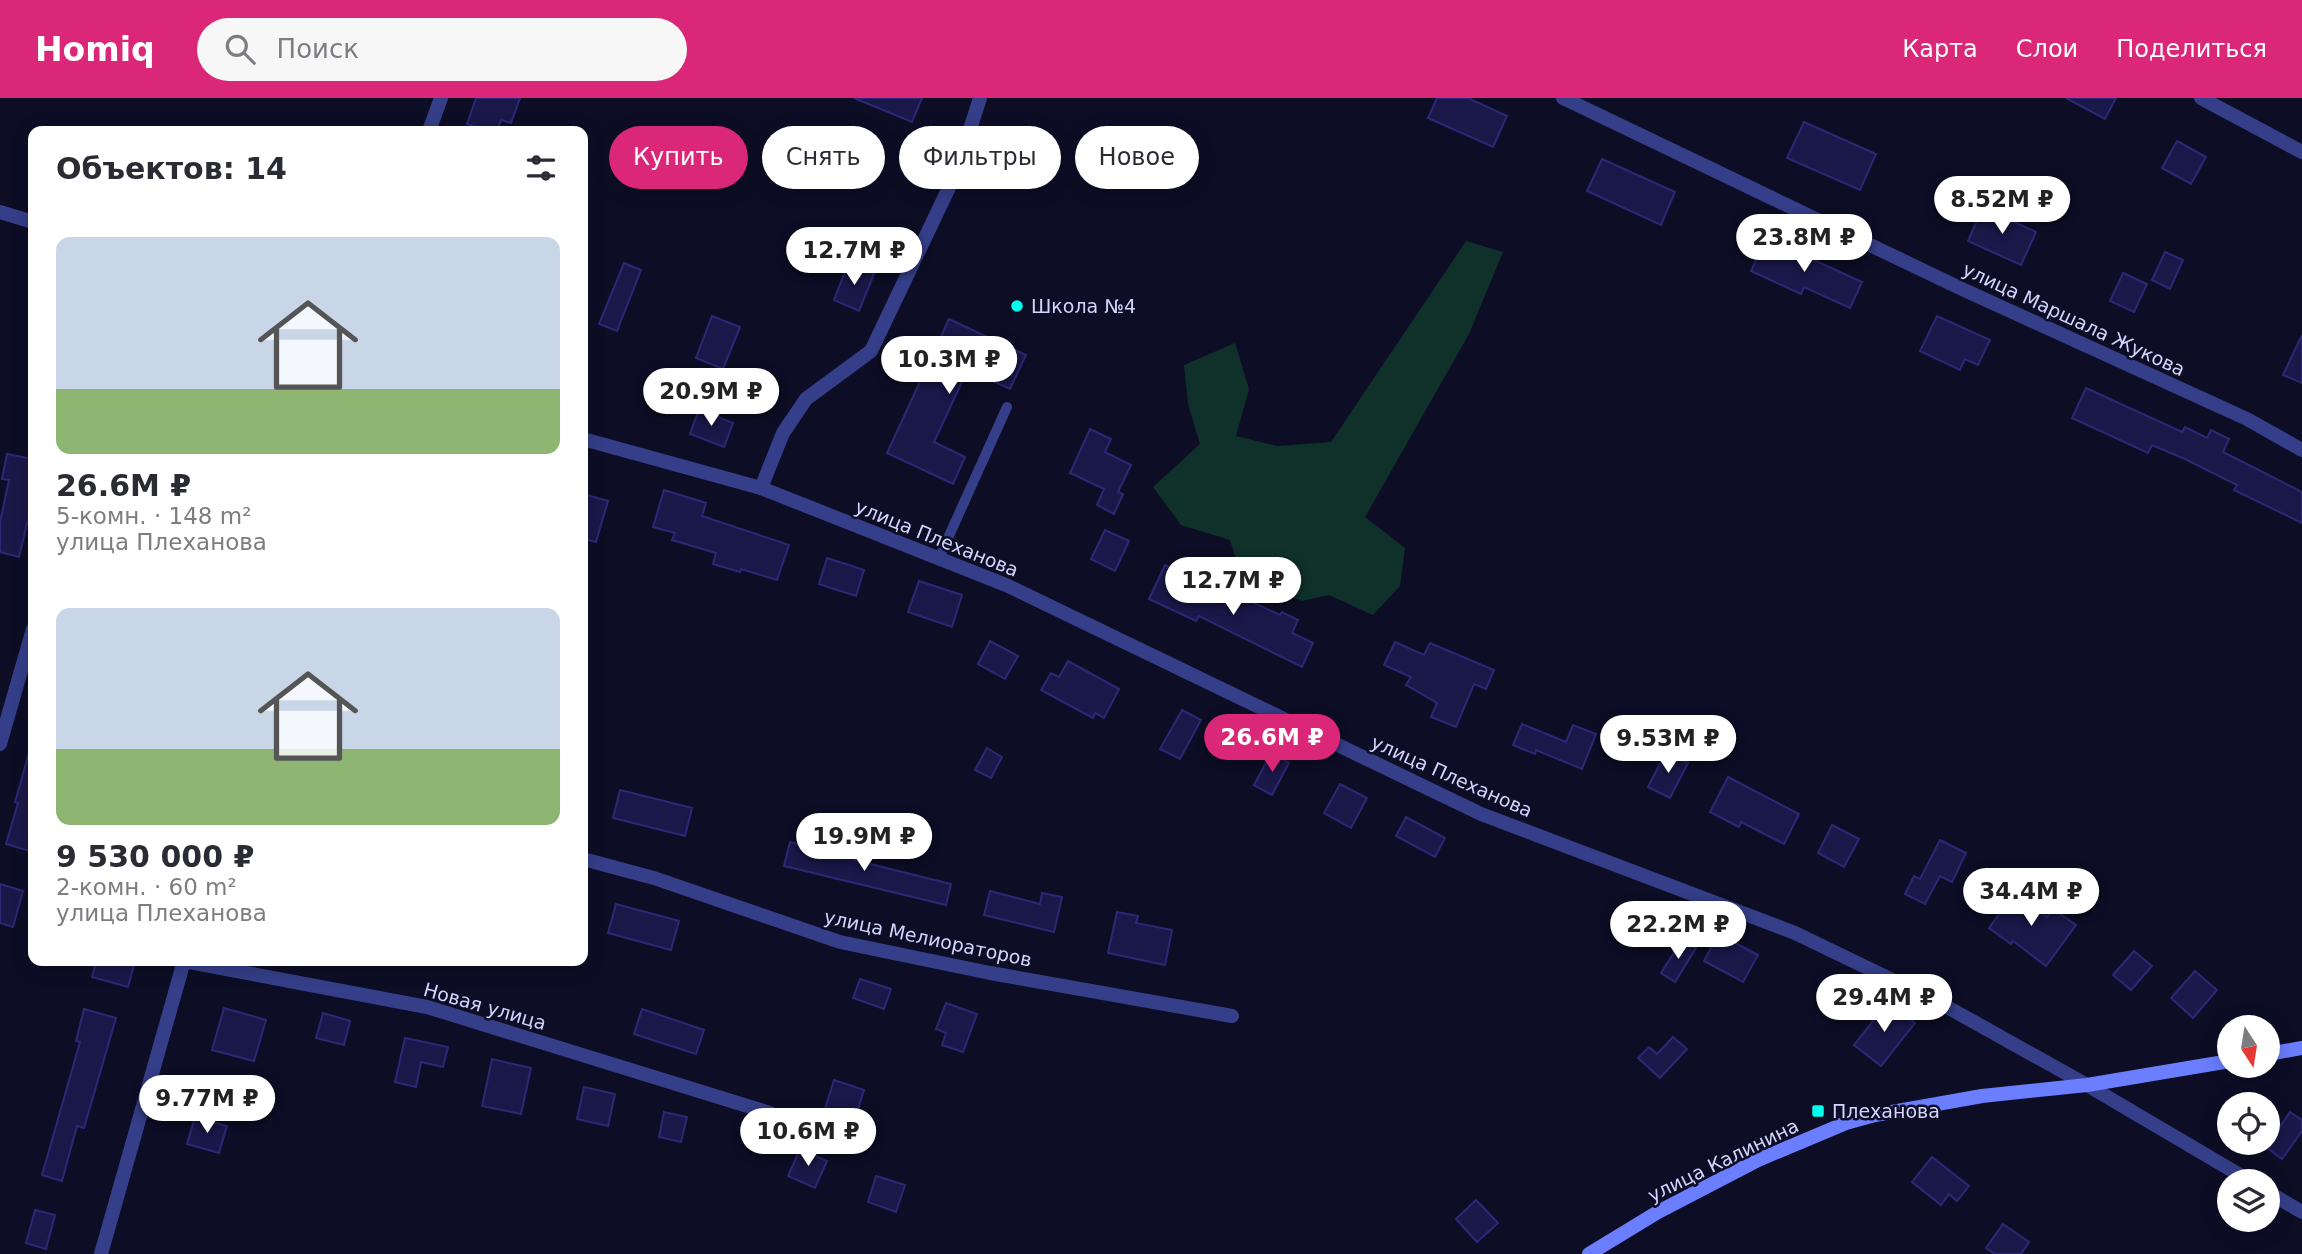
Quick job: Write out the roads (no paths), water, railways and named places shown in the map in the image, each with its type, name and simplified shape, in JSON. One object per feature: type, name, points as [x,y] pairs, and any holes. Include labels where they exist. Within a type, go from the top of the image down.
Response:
[{"type":"main road","points":[[2280,1052],[2302,1048]]},
{"type":"main road","name":"улица Калинина","points":[[1589,1254],[1658,1212],[1758,1160],[1846,1123],[1875,1115],[1982,1096],[2087,1085],[2217,1063]]},
{"type":"street","points":[[431,126],[440,98]]},
{"type":"street","points":[[761,488],[783,433],[806,399],[871,351],[956,173],[980,98]]},
{"type":"street","name":"улица Маршала Жукова","points":[[1563,98],[1962,289],[2247,419],[2302,450]]},
{"type":"street","points":[[2201,98],[2302,152]]},
{"type":"street","points":[[0,212],[28,220]]},
{"type":"street","name":"улица Плеханова","points":[[588,440],[761,488],[1006,585],[1481,814],[1795,933],[1940,1003],[2230,1169]]},
{"type":"street","points":[[0,744],[28,646]]},
{"type":"street","name":"улица Мелиораторов","points":[[588,860],[654,878],[840,942],[990,973],[1232,1016]]},
{"type":"street","points":[[101,1254],[183,966]]},
{"type":"street","name":"Новая улица","points":[[210,966],[426,1007],[770,1113]]},
{"type":"street","points":[[2280,1199],[2302,1212]]},
{"type":"lane","points":[[939,558],[1007,407]]},
{"type":"place","name":"Школа №4","points":[[1017,306]]},
{"type":"place","name":"Плеханова","points":[[1818,1111]]}]
